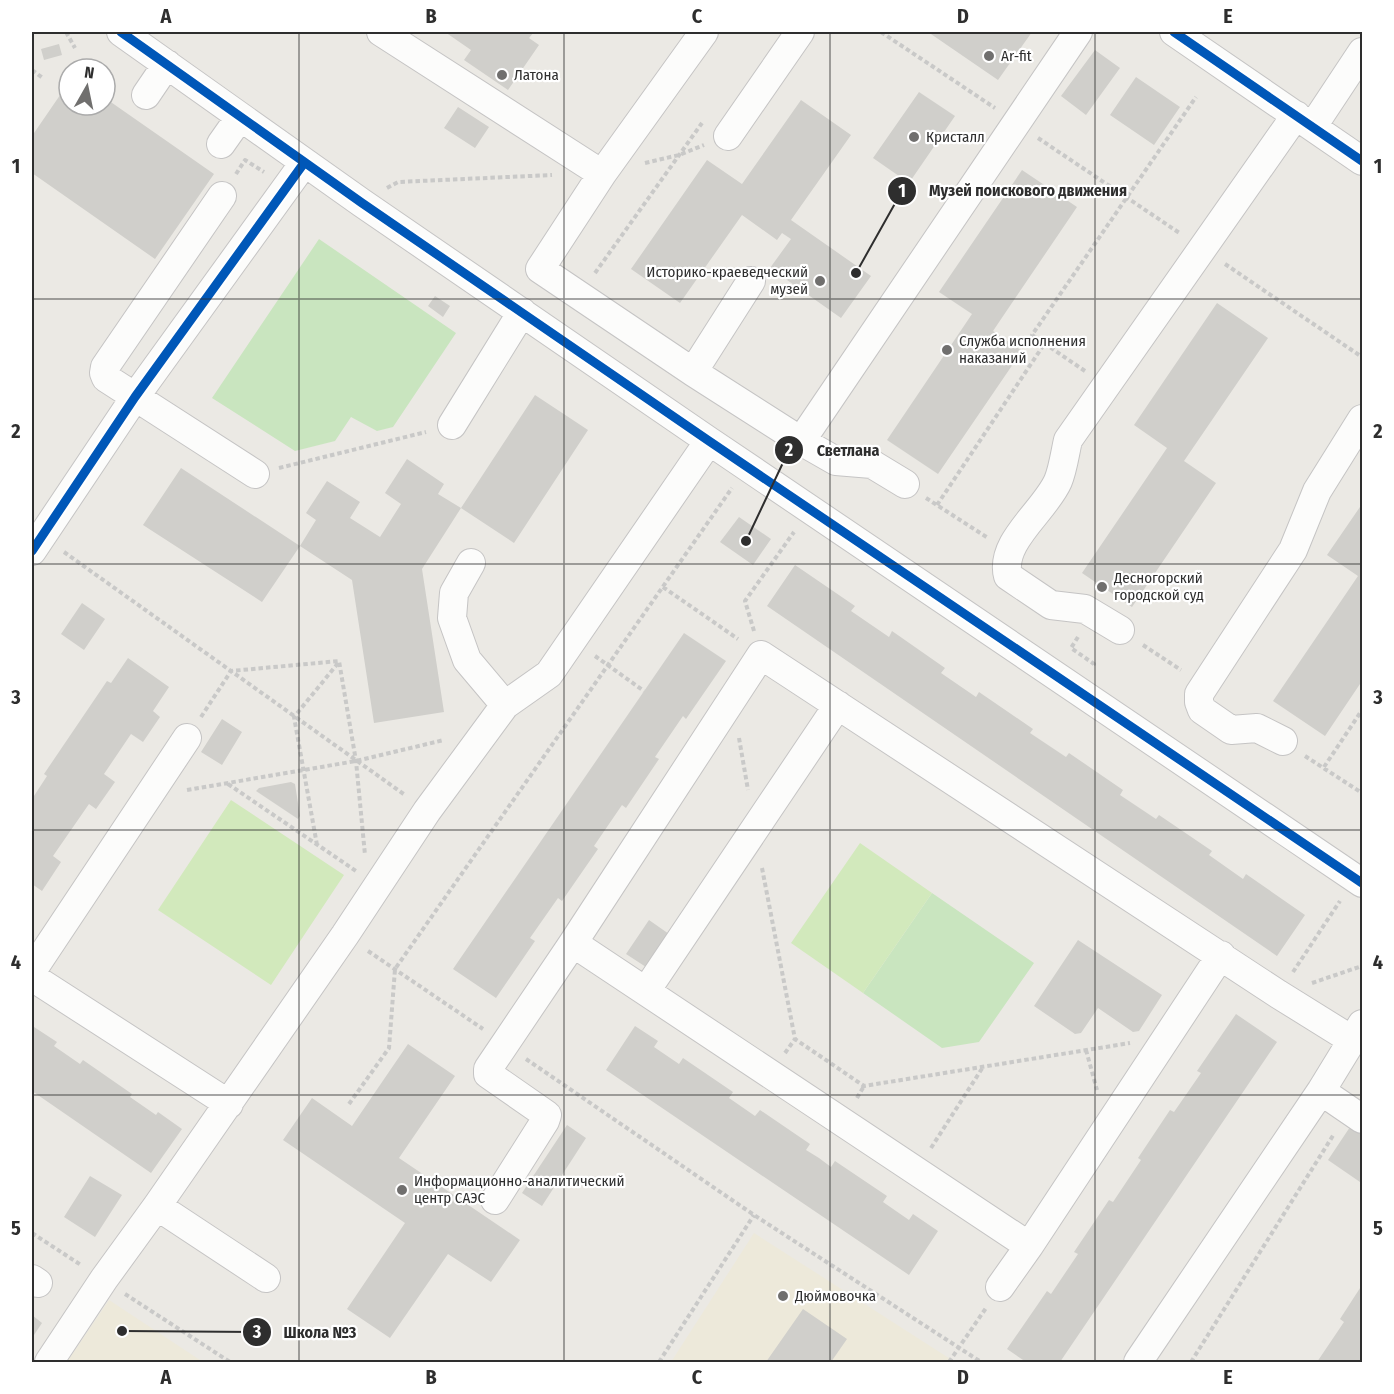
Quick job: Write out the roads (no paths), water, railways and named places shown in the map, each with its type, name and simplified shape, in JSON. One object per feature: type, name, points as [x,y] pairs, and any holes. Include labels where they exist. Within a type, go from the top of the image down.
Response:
[{"type":"street","points":[[121,32],[304,163],[1354,888]]},
{"type":"street","points":[[381,32],[602,174]]},
{"type":"street","points":[[704,32],[602,174],[540,269],[693,372],[801,441],[836,461],[872,464],[915,491]]},
{"type":"street","points":[[728,136],[801,32]]},
{"type":"street","points":[[801,441],[1078,32]]},
{"type":"street","points":[[1174,32],[1362,161]]},
{"type":"street","points":[[1120,630],[1085,609],[1051,605],[1008,576],[1005,566],[1009,552],[1058,481],[1068,440],[1202,249],[1362,52]]},
{"type":"street","points":[[146,95],[167,64]]},
{"type":"street","points":[[221,144],[240,117]]},
{"type":"street","points":[[39,550],[135,398],[304,163]]},
{"type":"street","points":[[222,196],[105,367],[104,373],[106,378],[135,398],[255,474]]},
{"type":"street","points":[[693,372],[751,281]]},
{"type":"street","points":[[452,425],[522,312]]},
{"type":"street","points":[[1283,741],[1257,728],[1231,730],[1202,710],[1198,702],[1199,694],[1293,550],[1317,491],[1362,419]]},
{"type":"street","points":[[49,1362],[104,1279],[229,1104],[428,811],[506,705],[549,674],[709,441]]},
{"type":"street","points":[[471,563],[453,593],[452,618],[467,660],[506,705]]},
{"type":"street","points":[[495,1200],[546,1121],[547,1115],[488,1074],[488,1069],[761,655],[1278,994],[1357,1032],[1321,1091],[1138,1362]]},
{"type":"street","points":[[646,992],[838,705]]},
{"type":"street","points":[[32,971],[187,738]]},
{"type":"street","points":[[573,943],[1029,1246]]},
{"type":"street","points":[[1000,1287],[1221,955]]},
{"type":"street","points":[[32,977],[229,1104]]},
{"type":"street","points":[[1321,1091],[1356,1115]]},
{"type":"street","points":[[157,1206],[266,1278]]},
{"type":"place","name":"Ar-fit","points":[[989,56]]},
{"type":"place","name":"Латона","points":[[502,75]]},
{"type":"place","name":"Кристалл","points":[[914,137]]},
{"type":"place","name":"Музей поискового движения","points":[[856,273]]},
{"type":"place","name":"Историко-краеведческий музей","points":[[820,281]]},
{"type":"place","name":"Служба исполнения наказаний","points":[[947,350]]},
{"type":"place","name":"Светлана","points":[[746,541]]},
{"type":"place","name":"Десногорский городской суд","points":[[1102,587]]},
{"type":"place","name":"Информационно-аналитический центр САЭС","points":[[402,1190]]},
{"type":"place","name":"Дюймовочка","points":[[783,1296]]},
{"type":"place","name":"Школа №3","points":[[122,1331]]}]
